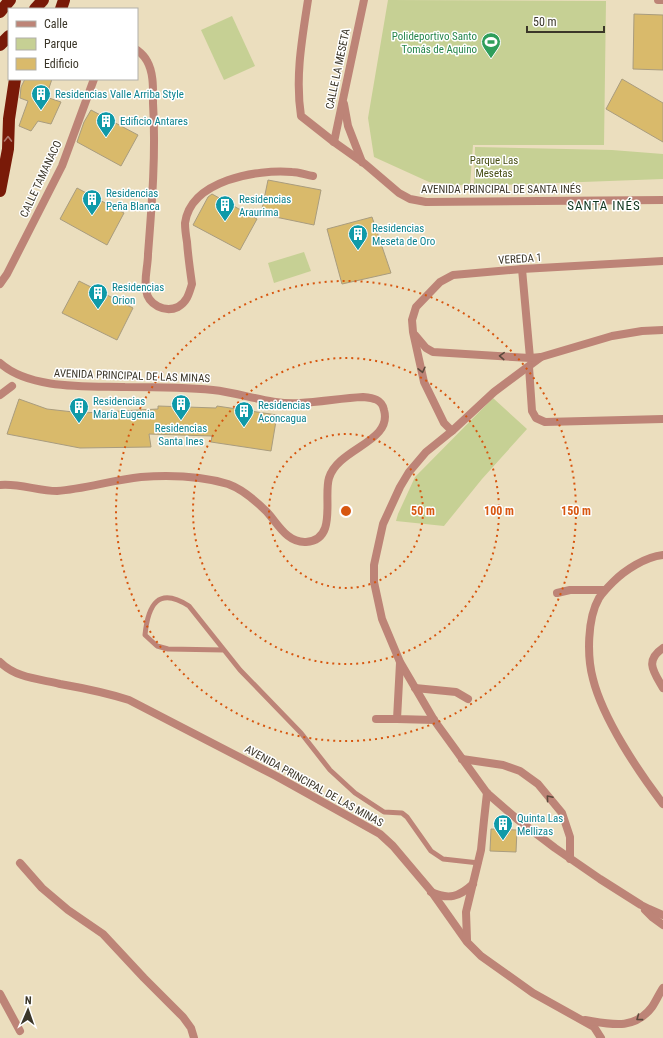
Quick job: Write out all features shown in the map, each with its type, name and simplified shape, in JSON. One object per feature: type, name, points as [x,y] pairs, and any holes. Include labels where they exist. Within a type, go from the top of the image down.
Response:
[{"type":"highway","points":[[0,12],[10,0]]},
{"type":"highway","points":[[36,8],[43,0]]},
{"type":"highway","points":[[0,45],[8,37]]},
{"type":"highway","points":[[0,191],[8,149],[9,119],[15,80]]},
{"type":"street","name":"AVENIDA PRINCIPAL DE SANTA INÉS","points":[[308,0],[300,55],[299,105],[301,116],[362,162],[399,193],[410,199],[426,202],[663,200]]},
{"type":"street","name":"CALLE LA MESETA","points":[[334,142],[364,0]]},
{"type":"street","points":[[658,0],[663,0]]},
{"type":"street","points":[[138,51],[147,61],[151,71],[153,86],[154,169],[145,280],[146,292],[151,302],[168,309],[177,308],[185,303],[192,284],[185,224],[188,212],[196,200],[208,190],[215,185],[226,181],[254,174],[289,172],[313,176]]},
{"type":"street","name":"CALLE TAMANACO","points":[[0,284],[7,274],[62,166],[94,80]]},
{"type":"street","points":[[343,100],[348,126],[362,162]]},
{"type":"street","name":"VEREDA 1","points":[[452,431],[444,422],[424,382],[413,332],[412,320],[416,307],[440,282],[453,275],[663,262]]},
{"type":"street","points":[[522,270],[530,358]]},
{"type":"street","points":[[413,332],[422,344],[433,352],[530,358],[541,357],[612,336],[642,331],[663,330]]},
{"type":"street","points":[[541,357],[494,392],[452,431],[426,452],[409,472],[400,486],[383,524],[374,565],[378,602],[386,630],[400,662],[434,720],[488,793],[517,819],[570,859],[649,910],[663,915]]},
{"type":"street","name":"AVENIDA PRINCIPAL DE LAS MINAS","points":[[0,363],[9,370],[33,380],[51,384],[216,390],[276,402],[299,404],[363,397],[372,398],[381,402],[386,416],[385,424],[380,432],[347,455],[333,469],[327,486],[328,508],[326,526],[321,536],[308,542],[300,542],[293,539],[286,534],[266,512],[247,495],[229,485],[216,481],[184,477],[140,477],[58,490],[35,489],[6,484],[0,485]]},
{"type":"street","points":[[529,367],[532,411],[536,418],[546,422],[663,419]]},
{"type":"street","points":[[0,395],[12,386]]},
{"type":"street","points":[[663,555],[646,560],[630,568],[604,590],[598,599],[590,629],[590,659],[593,679],[600,701],[615,731],[648,784],[663,804]]},
{"type":"street","points":[[557,593],[570,590],[604,590]]},
{"type":"street","points":[[663,648],[654,655],[652,669],[663,688]]},
{"type":"street","name":"AVENIDA PRINCIPAL DE LAS MINAS","points":[[0,662],[5,667],[17,674],[110,694],[130,700],[241,758],[380,834],[393,846],[431,891],[467,942],[481,956],[533,993],[594,1027],[602,1038]]},
{"type":"street","points":[[397,719],[400,662]]},
{"type":"street","points":[[415,688],[456,692],[468,699]]},
{"type":"street","points":[[376,719],[434,720]]},
{"type":"street","points":[[462,759],[503,765],[520,771],[538,784],[562,812],[570,837],[570,859]]},
{"type":"street","points":[[467,942],[466,912],[482,850],[488,793]]},
{"type":"street","points":[[20,863],[42,888],[68,910],[103,934],[183,1017],[191,1028],[194,1038]]},
{"type":"street","points":[[431,891],[439,895],[459,895],[473,884]]},
{"type":"street","points":[[641,905],[652,917],[663,925]]},
{"type":"street","points":[[582,1019],[616,1025],[635,1022],[651,1007],[663,988]]},
{"type":"street","points":[[0,994],[20,1031]]},
{"type":"lane","points":[[224,650],[168,649],[157,646],[145,635],[148,616],[153,606],[158,600],[164,598],[179,600],[189,606],[240,670],[301,733],[330,770],[355,793],[384,812],[402,813],[408,817],[431,851],[443,859],[479,863]]},
{"type":"green space","name":"Polideportivo Santo Tomás de Aquino","points":[[388,0],[606,1],[604,145],[473,145],[470,186],[429,182],[374,157],[368,118]]},
{"type":"green space","points":[[232,16],[255,66],[224,80],[201,30]]},
{"type":"green space","name":"Parque Las Mesetas","points":[[475,147],[612,150],[663,154],[663,179],[474,186]]},
{"type":"green space","points":[[304,252],[311,271],[274,283],[268,263]]},
{"type":"green space","points":[[493,398],[527,429],[482,479],[444,526],[396,521],[415,477]]},
{"type":"building","points":[[634,14],[663,15],[663,70],[633,69]]},
{"type":"building","points":[[622,79],[663,103],[663,142],[606,109]]},
{"type":"building","name":"Residencias Valle Arriba Style","points":[[24,80],[52,80],[46,97],[61,102],[51,124],[38,121],[31,131],[19,126],[28,101],[20,98],[21,87]]},
{"type":"building","name":"Edificio Antares","points":[[91,110],[138,135],[121,166],[77,142],[84,122]]},
{"type":"building","points":[[268,180],[321,190],[314,225],[261,214]]},
{"type":"building","name":"Residencias Peña Blanca","points":[[77,188],[124,213],[107,245],[60,219]]},
{"type":"building","name":"Residencias Araurima","points":[[212,194],[257,219],[240,250],[193,225],[208,197]]},
{"type":"building","name":"Residencias Meseta de Oro","points":[[372,217],[391,273],[342,284],[327,229]]},
{"type":"building","name":"Residencias Orion","points":[[79,281],[133,308],[117,340],[62,313]]},
{"type":"building","points":[[19,399],[47,409],[82,413],[158,409],[158,406],[216,408],[217,406],[277,415],[271,451],[211,442],[212,436],[149,434],[151,447],[80,448],[7,434]]},
{"type":"building","name":"Quinta Las Mellizas","points":[[491,829],[517,830],[516,852],[490,851]]},
{"type":"place","name":"Polideportivo Santo Tomás de Aquino","points":[[491,59]]},
{"type":"place","name":"Residencias Valle Arriba Style","points":[[41,111]]},
{"type":"place","name":"Edificio Antares","points":[[106,138]]},
{"type":"place","name":"Residencias Peña Blanca","points":[[92,216]]},
{"type":"place","name":"Residencias Araurima","points":[[225,222]]},
{"type":"place","name":"Residencias Meseta de Oro","points":[[358,251]]},
{"type":"place","name":"Residencias Orion","points":[[98,310]]},
{"type":"place","name":"Residencias Santa Ines","points":[[181,421]]},
{"type":"place","name":"Residencias María Eugenia","points":[[79,424]]},
{"type":"place","name":"Residencias Aconcagua","points":[[244,428]]},
{"type":"place","name":"Quinta Las Mellizas","points":[[503,841]]},
{"type":"district","name":"SANTA INÉS","points":[[604,205]]}]
